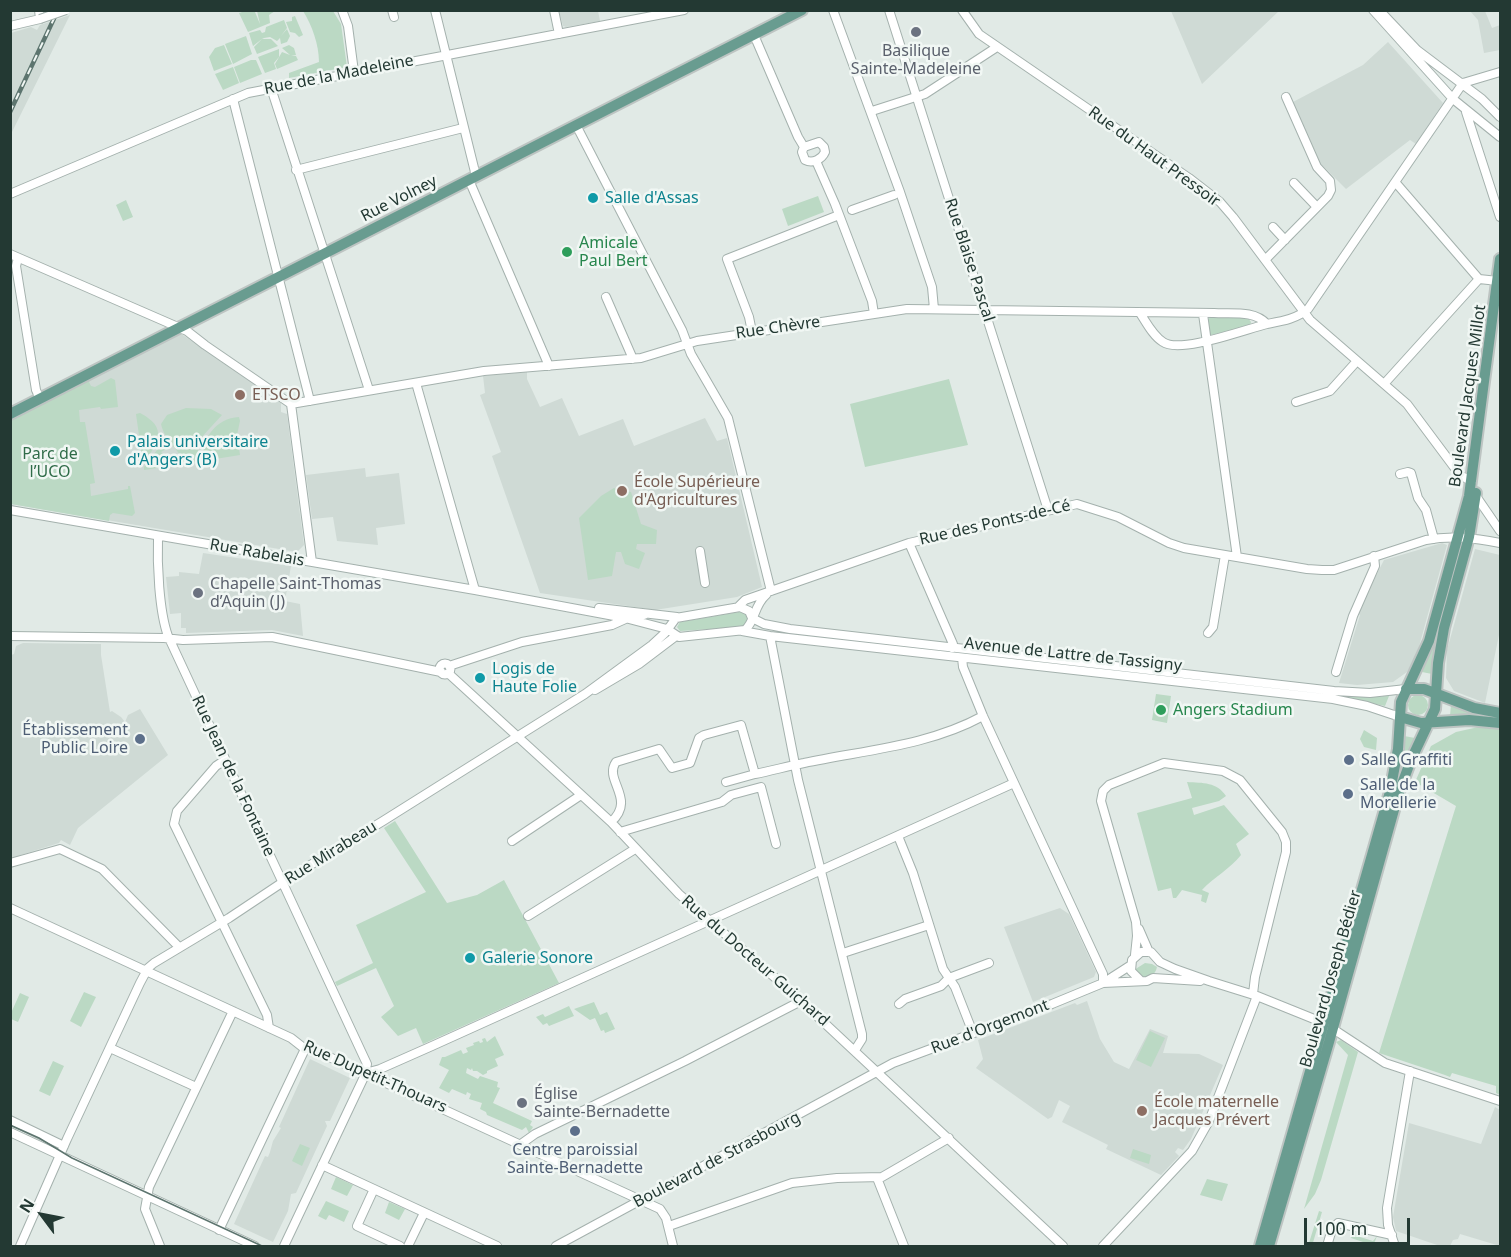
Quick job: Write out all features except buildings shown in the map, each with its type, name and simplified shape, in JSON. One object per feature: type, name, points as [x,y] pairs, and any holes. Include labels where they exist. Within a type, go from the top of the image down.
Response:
[{"type":"main road","name":"Rue Volney","points":[[10,414],[797,12]]},
{"type":"main road","name":"Boulevard Jacques Millot","points":[[1464,537],[1500,259]]},
{"type":"main road","name":"Boulevard Jacques Millot","points":[[1464,537],[1476,496],[1500,308]]},
{"type":"main road","points":[[1464,537],[1429,641],[1401,702],[1400,717],[1413,722],[1469,720],[1500,723]]},
{"type":"main road","points":[[1430,723],[1435,708],[1438,663],[1444,628],[1464,537]]},
{"type":"main road","points":[[1407,689],[1424,688],[1474,708],[1500,713]]},
{"type":"main road","name":"Boulevard Joseph Bédier","points":[[1269,1246],[1390,792],[1398,749],[1400,717]]},
{"type":"main road","name":"Boulevard Joseph Bédier","points":[[1260,1246],[1399,792],[1416,749],[1430,723]]},
{"type":"street","points":[[10,26],[66,10]]},
{"type":"street","points":[[342,10],[348,26],[354,72]]},
{"type":"street","points":[[435,10],[464,128],[472,178],[549,366]]},
{"type":"street","points":[[554,10],[559,34]]},
{"type":"street","name":"Rue de la Madeleine","points":[[10,194],[248,93],[684,10]]},
{"type":"street","points":[[833,10],[872,111],[932,287],[934,309]]},
{"type":"street","name":"Rue Blaise Pascal","points":[[889,10],[1048,510]]},
{"type":"street","name":"Rue du Haut Pressoir","points":[[962,10],[977,32],[997,47],[1213,196],[1233,217],[1304,312],[1407,404],[1461,476],[1472,481]]},
{"type":"street","points":[[1373,10],[1453,99],[1500,137]]},
{"type":"street","points":[[1380,10],[1417,50],[1482,99],[1500,117]]},
{"type":"street","points":[[754,35],[804,147]]},
{"type":"street","points":[[872,111],[926,94],[997,47]]},
{"type":"street","points":[[1140,313],[1164,344],[1181,346],[1293,318],[1304,312],[1396,183],[1462,83],[1500,72]]},
{"type":"street","points":[[271,88],[369,390]]},
{"type":"street","points":[[1265,260],[1328,196],[1331,184],[1317,167],[1286,97]]},
{"type":"street","points":[[233,99],[310,401]]},
{"type":"street","points":[[1466,110],[1500,217]]},
{"type":"street","points":[[576,125],[682,330],[687,344],[728,418],[770,591],[760,600],[749,627],[740,631]]},
{"type":"street","points":[[296,170],[464,128]]},
{"type":"street","points":[[815,142],[822,144],[825,152],[816,161],[809,162],[805,160],[802,152],[804,147],[815,142]]},
{"type":"street","points":[[816,161],[872,302],[874,314]]},
{"type":"street","points":[[1294,183],[1317,207]]},
{"type":"street","points":[[1396,183],[1479,279],[1498,281]]},
{"type":"street","points":[[852,210],[894,195]]},
{"type":"street","points":[[752,332],[749,317],[727,259],[839,215]]},
{"type":"street","points":[[1273,227],[1285,240]]},
{"type":"street","points":[[14,256],[187,331],[291,404],[312,562]]},
{"type":"street","points":[[14,256],[36,390],[40,399]]},
{"type":"street","points":[[1384,384],[1479,279]]},
{"type":"street","points":[[606,297],[633,359]]},
{"type":"street","name":"Rue Chèvre","points":[[291,404],[486,370],[641,358],[687,344],[752,332],[907,309],[1253,315],[1261,318],[1267,324]]},
{"type":"street","points":[[1203,314],[1237,556]]},
{"type":"street","points":[[1296,402],[1330,392],[1357,361]]},
{"type":"street","points":[[416,383],[475,590]]},
{"type":"street","points":[[1400,474],[1411,473],[1434,538]]},
{"type":"street","points":[[1476,496],[1500,531]]},
{"type":"street","name":"Rue des Ponts-de-Cé","points":[[738,607],[745,600],[909,543],[1064,506],[1082,504],[1118,517],[1175,546],[1307,569],[1334,570],[1434,538],[1464,537],[1500,543]]},
{"type":"street","name":"Rue Rabelais","points":[[10,510],[475,590],[625,618],[667,629]]},
{"type":"street","name":"Rue Jean de la Fontaine","points":[[158,536],[164,623],[169,639],[368,1066],[365,1073]]},
{"type":"street","points":[[909,543],[953,644],[952,648]]},
{"type":"street","points":[[700,551],[705,583]]},
{"type":"street","points":[[1208,633],[1213,627],[1225,555]]},
{"type":"street","points":[[1336,672],[1353,616],[1376,566],[1374,556]]},
{"type":"street","name":"Rue Rabelais","points":[[574,608],[583,606],[644,615],[677,617],[738,607]]},
{"type":"street","points":[[738,607],[747,610],[752,618]]},
{"type":"street","points":[[604,626],[609,622],[609,618],[605,615]]},
{"type":"street","name":"Rue Rabelais","points":[[625,618],[644,615]]},
{"type":"street","points":[[585,694],[651,645],[677,617]]},
{"type":"street","points":[[10,636],[169,639],[272,637],[446,670],[522,642],[604,626],[625,618]]},
{"type":"street","name":"Avenue de Lattre de Tassigny","points":[[752,618],[764,624],[790,629],[1354,693],[1407,689]]},
{"type":"street","points":[[585,694],[627,671],[676,636],[667,629]]},
{"type":"street","name":"Avenue de Lattre de Tassigny","points":[[676,636],[740,631],[1333,699],[1367,706],[1400,717]]},
{"type":"street","points":[[770,636],[803,801],[862,1034],[862,1039],[855,1050]]},
{"type":"street","points":[[962,658],[963,667],[983,716],[1103,974],[1103,983]]},
{"type":"street","name":"Rue du Docteur Guichard","points":[[446,670],[611,822],[658,873],[709,921],[765,968],[879,1072],[1063,1246]]},
{"type":"street","name":"Rue Mirabeau","points":[[146,971],[152,964],[585,694]]},
{"type":"street","points":[[726,782],[796,765],[929,739],[983,716]]},
{"type":"street","points":[[611,822],[622,809],[613,770],[618,761],[659,748],[672,768],[690,763],[699,738],[741,725],[755,774]]},
{"type":"street","points":[[225,760],[216,766],[177,811],[173,821],[267,1015],[269,1028]]},
{"type":"street","points":[[1103,1246],[1192,1151],[1209,1121],[1255,995],[1255,977],[1286,852],[1286,842],[1282,832],[1240,780],[1223,771],[1164,763],[1109,785],[1103,791],[1101,801],[1136,922],[1149,952]]},
{"type":"street","points":[[284,1246],[365,1073],[380,1070],[1014,783]]},
{"type":"street","points":[[620,832],[722,802],[731,795],[761,787],[776,844]]},
{"type":"street","points":[[512,841],[581,795]]},
{"type":"street","points":[[898,836],[913,873],[943,969],[950,978],[973,1033]]},
{"type":"street","points":[[10,863],[60,849],[101,868],[180,947]]},
{"type":"street","points":[[528,916],[635,849]]},
{"type":"street","name":"Rue Dupetit-Thouars","points":[[10,908],[291,1038],[305,1049],[312,1049],[641,1201],[663,1212],[669,1226]]},
{"type":"street","points":[[1136,922],[1135,955],[1131,965],[1133,974],[1140,980]]},
{"type":"street","points":[[843,952],[929,925]]},
{"type":"street","points":[[1135,955],[1143,951],[1149,952]]},
{"type":"street","name":"Rue d'Orgemont","points":[[1149,952],[1160,962],[1209,981],[1255,995],[1328,1026],[1385,1063],[1500,1101]]},
{"type":"street","points":[[1153,978],[1159,971],[1160,962]]},
{"type":"street","points":[[899,1004],[905,999],[941,986],[950,978],[989,963]]},
{"type":"street","name":"Rue d'Orgemont","points":[[879,1072],[907,1058],[1103,983],[1131,965]]},
{"type":"street","points":[[20,1246],[146,971]]},
{"type":"street","points":[[1239,990],[1255,977]]},
{"type":"street","name":"Rue d'Orgemont","points":[[1103,983],[1147,981],[1153,978],[1209,981]]},
{"type":"street","points":[[521,1144],[535,1134],[801,1001]]},
{"type":"street","points":[[160,1246],[145,1209],[148,1187],[233,1011]]},
{"type":"street","points":[[110,1048],[196,1087]]},
{"type":"street","points":[[219,1230],[305,1049]]},
{"type":"street","points":[[1395,1246],[1387,1221],[1387,1208],[1410,1071]]},
{"type":"street","name":"Boulevard de Strasbourg","points":[[556,1246],[879,1072]]},
{"type":"street","points":[[10,1120],[64,1146]]},
{"type":"street","points":[[10,1132],[255,1246]]},
{"type":"street","points":[[674,1246],[669,1226],[792,1183],[837,1178],[877,1178],[949,1138]]},
{"type":"street","points":[[322,1165],[497,1246]]},
{"type":"street","points":[[877,1178],[904,1246]]},
{"type":"street","points":[[374,1190],[357,1226],[400,1246]]},
{"type":"street","points":[[408,1246],[424,1213]]},
{"type":"street","points":[[1327,1246],[1332,1229],[1338,1223],[1392,1235]]},
{"type":"shaded area","points":[[559,11],[598,11],[600,21],[566,27],[563,26]]},
{"type":"shaded area","points":[[1171,11],[1279,11],[1202,84]]},
{"type":"shaded area","points":[[1470,11],[1485,11],[1492,28],[1500,25],[1500,50],[1484,53],[1478,20]]},
{"type":"shaded area","points":[[70,15],[11,134],[11,33],[31,27],[37,30],[40,25]]},
{"type":"shaded area","points":[[1388,42],[1443,103],[1416,144],[1410,140],[1346,189],[1320,163],[1293,102],[1363,65]]},
{"type":"shaded area","points":[[180,333],[281,403],[281,412],[287,414],[304,545],[297,552],[11,504],[11,420]]},
{"type":"shaded area","name":"École Supérieure d'Agricultures","points":[[527,372],[527,379],[540,407],[562,398],[579,436],[623,419],[634,446],[705,418],[717,441],[727,438],[762,587],[737,597],[655,610],[540,593],[492,456],[501,452],[480,395],[485,393],[483,376]]},
{"type":"shaded area","points":[[365,468],[366,477],[399,473],[405,524],[376,528],[378,545],[337,541],[333,517],[312,519],[306,475]]},
{"type":"shaded area","points":[[1442,543],[1447,545],[1417,654],[1407,672],[1393,682],[1357,685],[1339,683],[1360,615],[1357,613],[1384,560]]},
{"type":"shaded area","points":[[1475,549],[1500,555],[1500,630],[1485,703],[1454,691],[1446,678],[1447,650]]},
{"type":"shaded area","points":[[203,553],[291,566],[285,601],[300,604],[303,636],[272,630],[186,633],[186,628],[181,628],[181,613],[170,614],[166,577],[179,576],[179,572],[199,574]]},
{"type":"shaded area","points":[[23,643],[101,644],[110,712],[121,717],[125,722],[128,715],[140,709],[168,755],[78,828],[70,845],[61,840],[59,843],[11,858],[11,655],[14,654],[16,646]]},
{"type":"shaded area","points":[[1060,908],[1069,914],[1096,972],[1094,977],[1033,1002],[1004,927]]},
{"type":"shaded area","points":[[1087,1001],[1100,1039],[1114,1062],[1129,1069],[1150,1029],[1168,1036],[1163,1053],[1199,1054],[1223,1065],[1191,1139],[1183,1150],[1178,1148],[1175,1152],[1179,1156],[1161,1175],[1106,1149],[1108,1145],[1062,1122],[1070,1106],[1059,1100],[1052,1117],[1048,1119],[976,1068],[983,1059],[978,1040],[1075,1003],[1077,1005]]},
{"type":"shaded area","points":[[310,1059],[350,1078],[330,1121],[325,1121],[327,1126],[296,1193],[291,1194],[288,1211],[273,1242],[234,1224],[265,1156],[268,1157]]},
{"type":"shaded area","points":[[1495,1107],[1500,1110],[1500,1246],[1460,1234],[1450,1246],[1440,1246],[1396,1231],[1393,1217],[1409,1123],[1481,1144]]},
{"type":"green space","points":[[257,11],[275,11],[269,15],[270,23],[248,32],[239,13],[255,12],[260,24]]},
{"type":"green space","points":[[303,11],[333,11],[341,24],[347,67],[289,78],[289,73],[319,62],[314,35]]},
{"type":"green space","points":[[295,16],[303,35],[299,37],[290,32],[286,22],[292,21],[292,17]]},
{"type":"green space","points":[[284,20],[287,28],[281,36],[287,29],[290,36],[287,42],[281,44],[280,38],[277,41],[270,37],[264,38],[253,46],[249,33],[260,30],[262,33],[265,32],[266,27]]},
{"type":"green space","points":[[246,36],[252,54],[233,64],[225,44]]},
{"type":"green space","points":[[262,39],[271,39],[278,46],[257,54],[254,47]]},
{"type":"green space","points":[[224,45],[232,64],[214,71],[209,57],[215,48]]},
{"type":"green space","points":[[289,45],[294,48],[296,55],[291,55],[296,56],[298,60],[277,69],[275,64],[282,52],[290,55],[282,48]]},
{"type":"green space","points":[[279,49],[279,57],[274,63],[276,69],[265,73],[258,57]]},
{"type":"green space","points":[[256,60],[262,74],[240,83],[234,67]]},
{"type":"green space","points":[[233,67],[239,83],[223,90],[215,74]]},
{"type":"green space","points":[[818,196],[824,212],[788,226],[782,209]]},
{"type":"green space","points":[[126,200],[133,217],[123,221],[116,205]]},
{"type":"green space","points":[[1210,317],[1248,318],[1251,322],[1250,326],[1211,335],[1207,321]]},
{"type":"green space","name":"Parc de l’UCO","points":[[111,378],[115,380],[118,407],[79,410],[80,422],[85,422],[95,483],[90,484],[91,496],[128,489],[130,486],[135,513],[132,516],[113,513],[109,521],[11,504],[11,420],[91,379],[89,382],[91,386],[95,387]]},
{"type":"green space","points":[[949,379],[968,445],[865,467],[850,404]]},
{"type":"green space","points":[[186,408],[211,409],[222,415],[199,440],[197,462],[184,464],[161,424],[167,415]]},
{"type":"green space","points":[[140,413],[155,424],[158,430],[156,443],[143,464],[136,414]]},
{"type":"green space","points":[[239,417],[237,435],[240,455],[203,461],[207,438],[212,431],[223,421]]},
{"type":"green space","points":[[163,442],[168,448],[161,452],[167,458],[157,463],[157,468],[144,470],[144,467]]},
{"type":"green space","points":[[614,488],[631,492],[641,524],[657,530],[656,544],[637,544],[636,549],[645,553],[639,569],[625,564],[621,552],[616,552],[612,576],[588,580],[579,518],[601,496]]},
{"type":"green space","points":[[739,612],[747,618],[747,622],[742,627],[680,631],[677,627],[680,622]]},
{"type":"green space","points":[[1436,639],[1432,674],[1422,672]]},
{"type":"green space","name":"Angers Stadium","points":[[1156,694],[1171,696],[1167,723],[1152,720]]},
{"type":"green space","points":[[1329,694],[1364,697],[1389,696],[1385,706]]},
{"type":"green space","points":[[1418,695],[1425,698],[1428,705],[1425,712],[1418,715],[1411,712],[1408,705],[1411,698]]},
{"type":"green space","points":[[1451,705],[1499,718],[1450,716]]},
{"type":"green space","points":[[1492,724],[1500,726],[1500,1095],[1496,1093],[1496,1086],[1452,1073],[1450,1077],[1379,1053],[1456,806],[1415,782],[1431,746],[1456,732]]},
{"type":"green space","points":[[1364,730],[1377,738],[1376,750],[1364,747],[1360,739]]},
{"type":"green space","points":[[1404,736],[1415,738],[1400,769],[1400,768]]},
{"type":"green space","points":[[1187,782],[1214,786],[1226,796],[1219,801],[1192,808],[1194,815],[1224,805],[1249,834],[1236,844],[1241,855],[1202,890],[1209,893],[1206,903],[1201,901],[1202,895],[1182,890],[1176,898],[1173,898],[1171,888],[1158,891],[1137,813],[1192,798]]},
{"type":"green space","points":[[395,821],[447,903],[477,895],[504,880],[559,983],[423,1044],[416,1028],[398,1036],[381,1017],[394,1006],[376,968],[337,986],[335,982],[373,963],[356,925],[426,892],[384,828]]},
{"type":"green space","points":[[1145,963],[1157,967],[1151,976],[1141,977],[1134,970]]},
{"type":"green space","points":[[84,992],[96,997],[81,1027],[70,1021]]},
{"type":"green space","points":[[20,993],[29,997],[18,1022],[11,1019],[11,1013]]},
{"type":"green space","points":[[594,1002],[600,1015],[607,1012],[615,1029],[605,1033],[604,1030],[601,1031],[595,1018],[590,1020],[574,1009]]},
{"type":"green space","points":[[569,1006],[574,1016],[549,1026],[547,1023],[543,1025],[536,1017],[543,1014],[545,1017]]},
{"type":"green space","points":[[1150,1031],[1165,1038],[1151,1067],[1136,1060]]},
{"type":"green space","points":[[495,1036],[504,1055],[495,1059],[498,1066],[483,1075],[473,1071],[472,1068],[471,1070],[467,1068],[466,1073],[478,1079],[480,1076],[498,1082],[497,1087],[500,1088],[493,1103],[532,1121],[530,1125],[533,1127],[529,1133],[526,1127],[522,1130],[487,1115],[480,1109],[482,1103],[469,1099],[471,1094],[467,1092],[466,1095],[452,1089],[449,1093],[439,1088],[449,1070],[439,1065],[442,1057],[461,1050],[463,1054],[468,1052],[466,1048],[474,1045],[473,1043],[483,1042],[482,1039],[485,1038],[487,1042]]},
{"type":"green space","points":[[1341,1040],[1358,1052],[1321,1180],[1315,1194],[1304,1209],[1348,1055],[1336,1042]]},
{"type":"green space","points":[[53,1061],[64,1066],[50,1096],[39,1091]]},
{"type":"green space","points":[[300,1144],[310,1148],[302,1166],[292,1161]]},
{"type":"green space","points":[[1133,1149],[1151,1155],[1149,1164],[1130,1158]]},
{"type":"green space","points":[[336,1177],[353,1185],[347,1196],[331,1189]]},
{"type":"green space","points":[[1207,1179],[1228,1184],[1222,1201],[1200,1195]]},
{"type":"green space","points":[[326,1201],[349,1211],[344,1222],[329,1215],[326,1220],[318,1216]]},
{"type":"green space","points":[[389,1202],[405,1209],[399,1220],[385,1213]]},
{"type":"green space","points":[[1319,1211],[1322,1212],[1312,1246],[1308,1246]]},
{"type":"green space","points":[[1354,1230],[1361,1232],[1360,1237],[1373,1241],[1377,1236],[1373,1246],[1362,1246],[1363,1242],[1351,1238]]},
{"type":"tram line","points":[[10,1125],[39,1138],[72,1158],[262,1246]]},
{"type":"railway","points":[[10,112],[58,10]]},
{"type":"place","name":"Basilique Sainte-Madeleine","points":[[916,32]]},
{"type":"place","name":"Salle d'Assas","points":[[593,198]]},
{"type":"place","name":"Amicale Paul Bert","points":[[567,252]]},
{"type":"place","name":"ETSCO","points":[[240,395]]},
{"type":"place","name":"Palais universitaire d'Angers (B)","points":[[115,451]]},
{"type":"place","name":"École Supérieure d'Agricultures","points":[[622,491]]},
{"type":"place","name":"Chapelle Saint-Thomas d’Aquin (J)","points":[[198,593]]},
{"type":"place","name":"Logis de Haute Folie","points":[[480,678]]},
{"type":"place","name":"Angers Stadium","points":[[1161,710]]},
{"type":"place","name":"Établissement Public Loire","points":[[140,739]]},
{"type":"place","name":"Salle Graffiti","points":[[1349,760]]},
{"type":"place","name":"Salle de la Morellerie","points":[[1348,794]]},
{"type":"place","name":"Galerie Sonore","points":[[470,958]]},
{"type":"place","name":"Église Sainte-Bernadette","points":[[522,1103]]},
{"type":"place","name":"École maternelle Jacques Prévert","points":[[1142,1111]]},
{"type":"place","name":"Centre paroissial Sainte-Bernadette","points":[[575,1131]]}]
